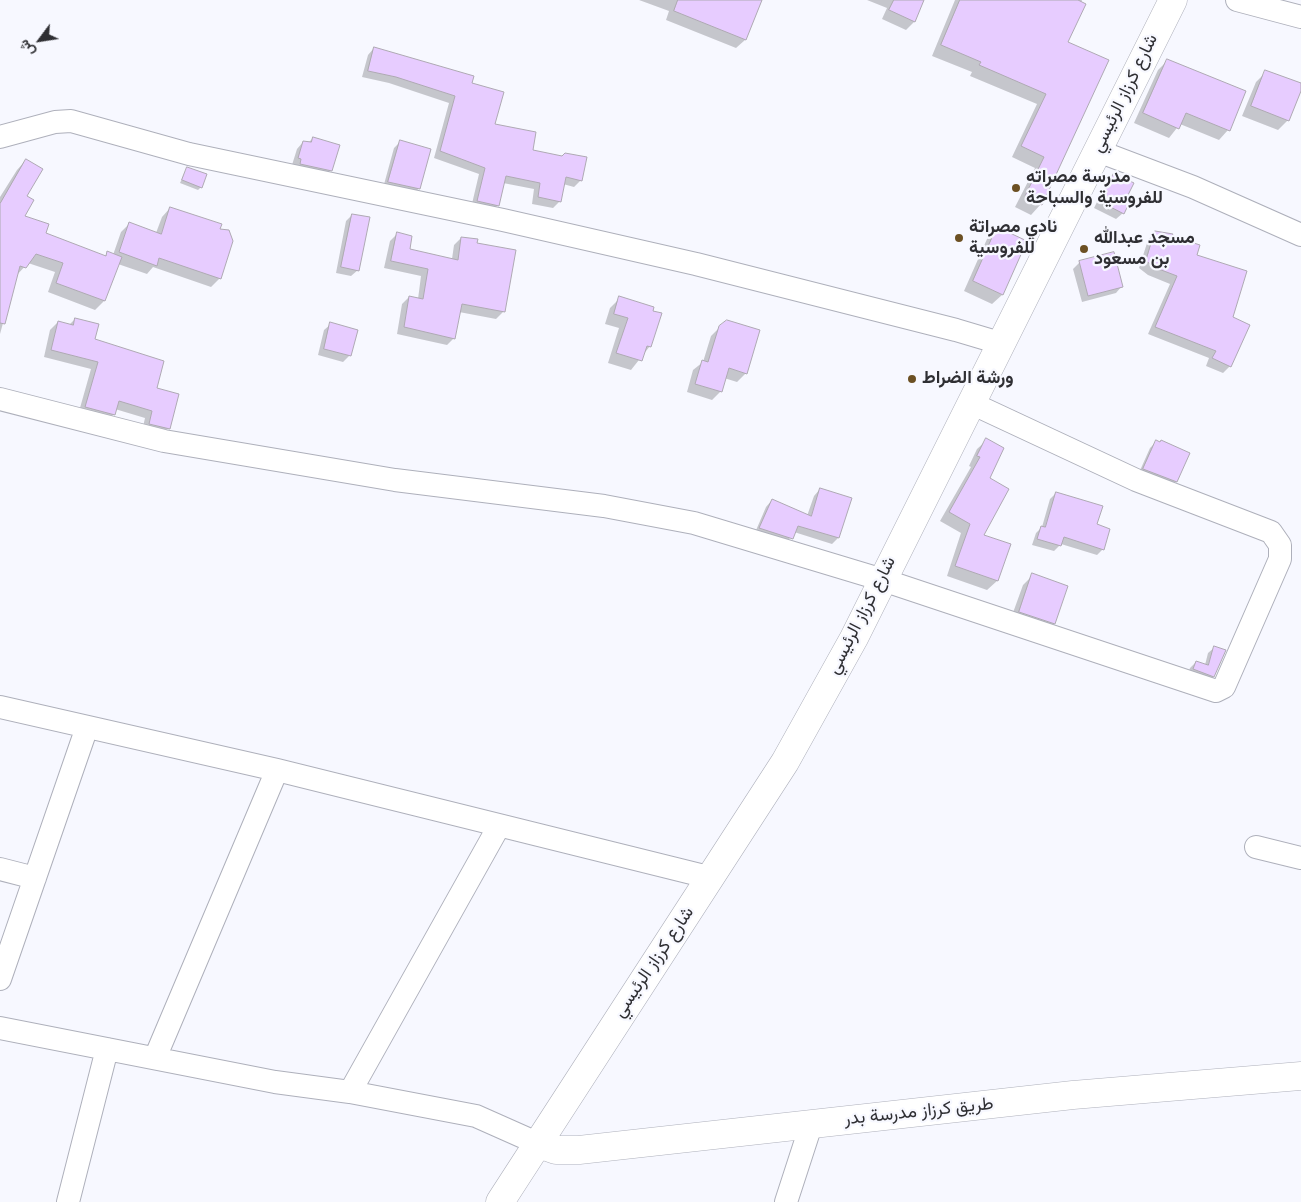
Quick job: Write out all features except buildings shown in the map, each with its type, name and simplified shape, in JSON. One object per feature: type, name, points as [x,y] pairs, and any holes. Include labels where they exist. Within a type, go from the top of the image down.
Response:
[{"type":"street","name":"شارع كرزاز الرئيسي","points":[[500,1202],[539,1144],[571,1090],[712,878],[785,762],[854,638],[1173,0]]},
{"type":"street","points":[[1237,0],[1301,17]]},
{"type":"street","points":[[0,138],[55,122],[71,121],[189,154],[503,220],[696,264],[956,330],[1002,344]]},
{"type":"street","points":[[1098,151],[1193,187],[1301,235]]},
{"type":"street","points":[[0,399],[164,441],[395,480],[604,506],[694,523],[882,580],[1216,691],[1224,687],[1280,559],[1280,544],[1271,532],[1136,480],[971,403]]},
{"type":"street","points":[[0,707],[277,770],[712,878]]},
{"type":"street","points":[[0,979],[88,727]]},
{"type":"street","points":[[155,1058],[277,770]]},
{"type":"street","points":[[350,1092],[499,826]]},
{"type":"street","points":[[1256,847],[1301,858]]},
{"type":"street","points":[[0,869],[35,878]]},
{"type":"street","points":[[0,1028],[275,1082],[350,1092],[476,1116],[539,1144]]},
{"type":"street","points":[[68,1202],[107,1050]]},
{"type":"street","name":"طريق كرزاز مدرسة بدر","points":[[539,1144],[556,1150],[579,1150],[1073,1095],[1301,1076]]},
{"type":"street","points":[[786,1202],[810,1125]]},
{"type":"place","name":"مدرسة مصراته للفروسية والسباحة","points":[[1016,188]]},
{"type":"place","name":"نادي مصراتة للفروسية","points":[[959,238]]},
{"type":"place","name":"مسجد عبدالله بن مسعود","points":[[1084,249]]},
{"type":"place","name":"ورشة الضراط","points":[[912,379]]}]
